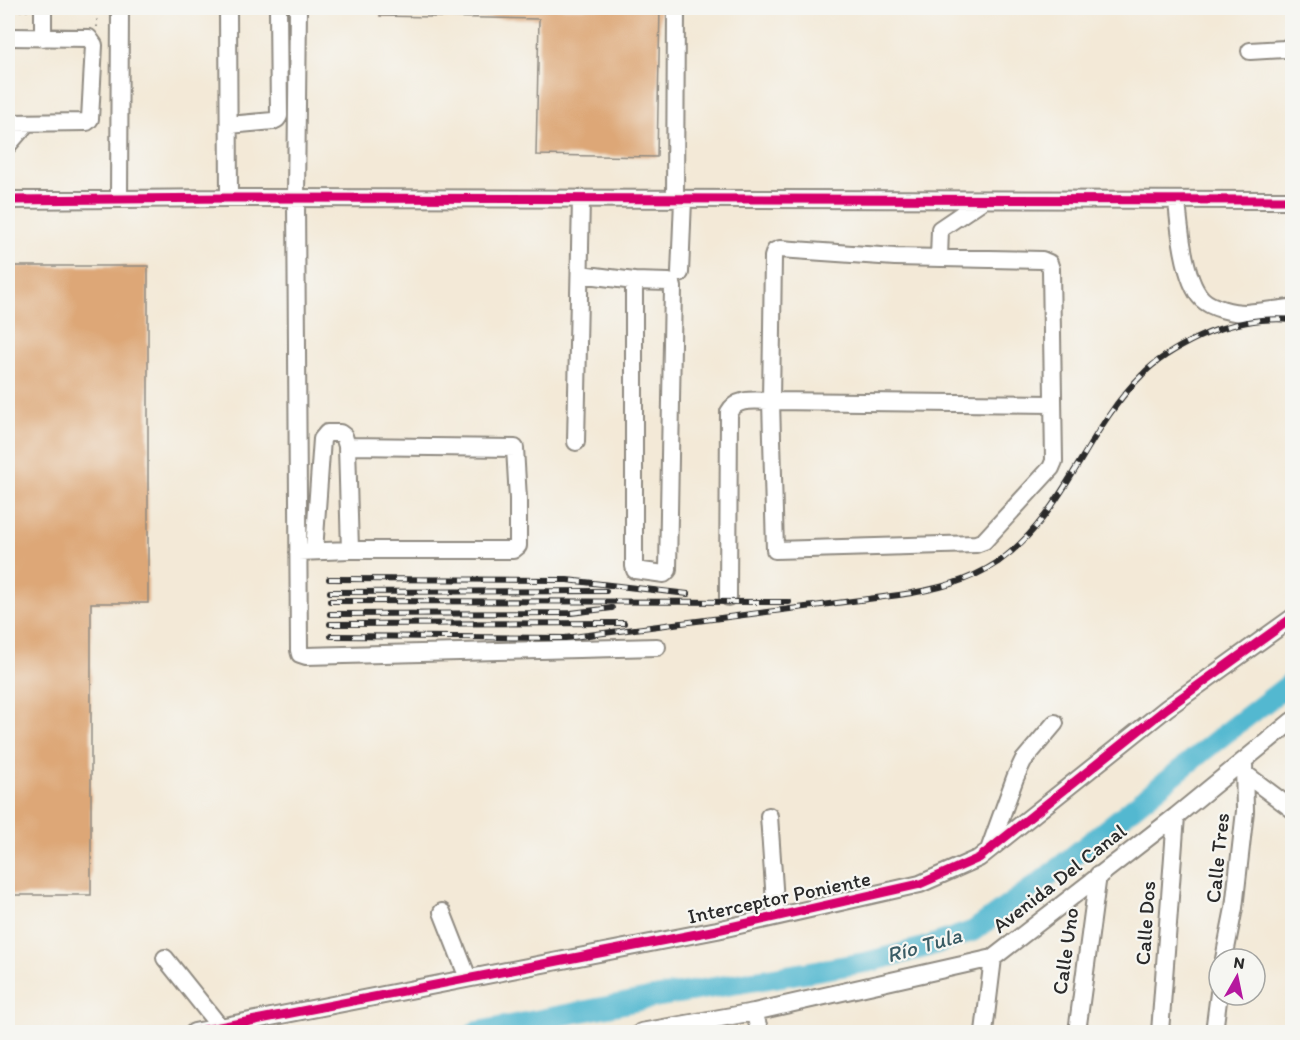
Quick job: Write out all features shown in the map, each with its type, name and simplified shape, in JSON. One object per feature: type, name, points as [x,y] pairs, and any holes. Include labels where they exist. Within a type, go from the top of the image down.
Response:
[{"type":"street","points":[[228,8],[230,198]]},
{"type":"street","points":[[229,124],[273,121],[279,116],[278,8]]},
{"type":"street","points":[[297,8],[296,199],[306,551]]},
{"type":"street","points":[[676,8],[681,273]]},
{"type":"street","points":[[43,9],[43,38]]},
{"type":"street","points":[[119,199],[120,10]]},
{"type":"street","points":[[8,37],[89,38],[94,45],[90,119],[81,123],[13,124],[8,145]]},
{"type":"street","points":[[1250,51],[1285,48],[1293,45]]},
{"type":"street","points":[[8,200],[230,198],[1293,200]]},
{"type":"street","points":[[576,442],[581,199]]},
{"type":"street","points":[[939,258],[940,229],[983,200]]},
{"type":"street","points":[[1177,200],[1181,240],[1194,287],[1201,298],[1211,306],[1244,313],[1293,308]]},
{"type":"street","points":[[780,249],[895,257],[1042,260],[1049,263],[1051,268],[1053,464],[981,543],[779,551],[774,547],[771,401],[773,257],[775,251],[780,249]]},
{"type":"street","points":[[580,274],[634,281],[669,282],[673,287],[668,570],[664,574],[639,572],[634,566],[634,281]]},
{"type":"street","points":[[728,597],[729,412],[732,405],[739,402],[771,401],[1053,404]]},
{"type":"street","points":[[350,550],[347,447],[344,436],[340,433],[327,433],[322,439],[306,551],[298,650],[300,654],[306,656],[657,646]]},
{"type":"street","points":[[306,551],[517,549],[518,499],[515,448],[347,447]]},
{"type":"street","name":"Interceptor Poniente","points":[[194,1032],[776,916],[920,884],[970,862],[988,850],[1167,708],[1293,618]]},
{"type":"street","name":"Avenida Del Canal","points":[[641,1032],[754,1012],[993,958],[1098,875],[1244,767],[1293,721]]},
{"type":"street","points":[[988,850],[1023,761],[1055,723]]},
{"type":"street","points":[[1244,767],[1293,809]]},
{"type":"street","name":"Calle Tres","points":[[1226,947],[1234,908],[1245,811],[1244,767]]},
{"type":"street","points":[[770,816],[776,916]]},
{"type":"street","name":"Calle Dos","points":[[1160,1032],[1176,816]]},
{"type":"street","name":"Calle Uno","points":[[1077,1032],[1098,875]]},
{"type":"street","points":[[442,912],[468,978]]},
{"type":"street","points":[[165,958],[220,1028]]},
{"type":"street","points":[[984,1032],[993,958]]},
{"type":"street","points":[[1214,1032],[1217,1007]]},
{"type":"street","points":[[754,1012],[760,1032]]},
{"type":"path","points":[[92,41],[97,28],[97,8]]},
{"type":"path","points":[[8,10],[97,12],[120,10]]},
{"type":"building","points":[[380,8],[660,8],[657,157],[536,155],[539,19],[380,16]]},
{"type":"building","points":[[8,266],[148,266],[148,603],[91,603],[91,895],[8,895]]},
{"type":"waterway","name":"Río Tula","points":[[476,1032],[657,997],[868,962],[926,947],[973,931],[1047,877],[1292,682]]},
{"type":"railway","points":[[331,636],[565,638],[899,595],[950,584],[987,569],[1021,543],[1058,497],[1122,397],[1155,363],[1183,345],[1221,328],[1245,322],[1292,320]]},
{"type":"railway","points":[[329,579],[567,580],[688,594]]},
{"type":"railway","points":[[330,592],[606,591]]},
{"type":"railway","points":[[330,601],[789,602]]},
{"type":"railway","points":[[330,614],[571,613],[612,608]]},
{"type":"railway","points":[[330,624],[624,623]]},
{"type":"cycle path","points":[[8,200],[229,198],[1292,200]]},
{"type":"cycle path","points":[[194,1032],[717,930],[920,884],[979,858],[1167,708],[1292,618]]}]
